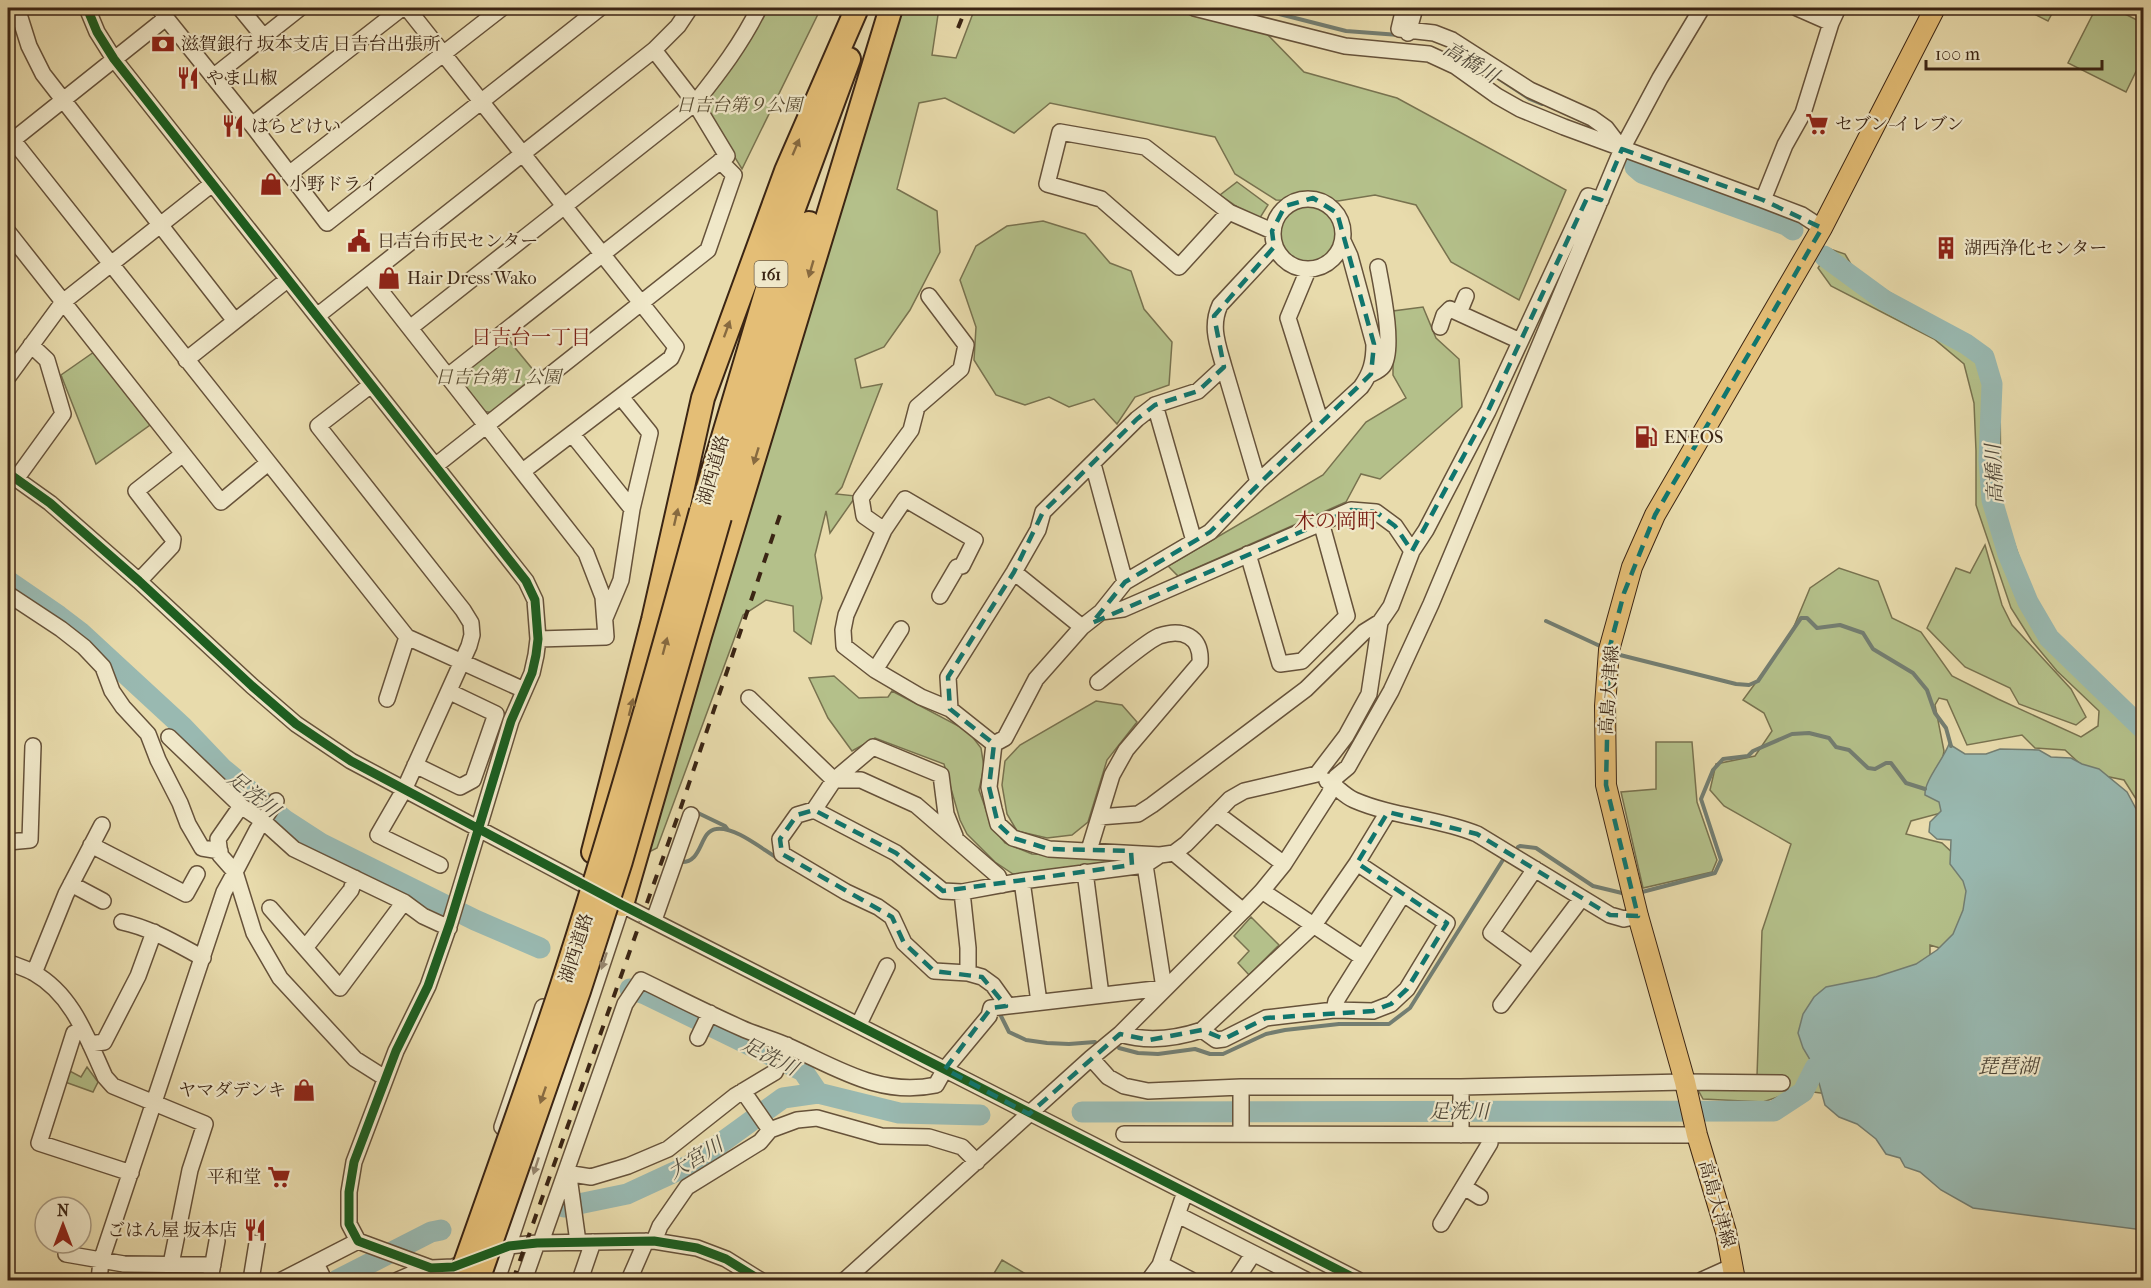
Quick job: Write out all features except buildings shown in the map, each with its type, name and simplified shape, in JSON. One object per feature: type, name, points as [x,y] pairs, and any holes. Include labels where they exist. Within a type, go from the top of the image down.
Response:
[{"type":"highway","points":[[622,905],[700,636],[764,431],[830,206],[861,45],[856,8]]},
{"type":"highway","name":"湖西道路","points":[[454,1276],[561,986],[660,665],[798,256],[861,45],[869,8]]},
{"type":"highway","name":"湖西道路","points":[[861,45],[884,8]]},
{"type":"highway","points":[[585,885],[653,620],[703,398],[786,171],[861,45],[891,8]]},
{"type":"highway","name":"湖西道路","points":[[478,1281],[579,991],[621,861],[710,514]]},
{"type":"main road","points":[[1820,233],[1935,8]]},
{"type":"main road","name":"高島大津線","points":[[1734,1273],[1726,1232],[1696,1132],[1686,1086],[1638,916],[1606,785],[1605,706],[1613,631],[1632,567],[1655,516],[1820,233]]},
{"type":"street","points":[[17,8],[28,46],[43,74],[235,321]]},
{"type":"street","points":[[87,8],[97,32],[114,59],[526,581],[535,600],[538,639],[536,655],[511,722],[428,986],[385,1078],[354,1162],[348,1192],[349,1224],[362,1243],[454,1276],[509,1246],[539,1242],[650,1241],[698,1248],[726,1259],[760,1281]]},
{"type":"street","points":[[240,8],[263,36]]},
{"type":"street","points":[[213,77],[300,8]]},
{"type":"street","points":[[252,125],[402,8]]},
{"type":"street","points":[[407,8],[676,347],[671,358],[523,471]]},
{"type":"street","points":[[289,174],[502,8]]},
{"type":"street","points":[[524,690],[407,637],[9,139],[114,59],[162,13],[327,223],[600,8]]},
{"type":"street","points":[[317,316],[654,50],[678,26],[690,8]]},
{"type":"street","points":[[410,328],[695,104],[747,33],[759,8]]},
{"type":"street","points":[[1194,8],[1344,46],[1429,54],[1455,66],[1497,96],[1520,109],[1802,215],[1820,233]]},
{"type":"street","points":[[1404,8],[1399,29],[1434,33],[1452,40],[1530,90],[1592,118],[1606,128],[1622,149]]},
{"type":"street","points":[[1404,50],[1415,8]]},
{"type":"street","points":[[845,1281],[1120,1034],[1244,911],[1284,864],[1329,794],[1336,777],[1348,767],[1391,691],[1431,604],[1622,149],[1660,78],[1702,8]]},
{"type":"street","points":[[1797,8],[1831,23]]},
{"type":"street","points":[[1763,200],[1785,145],[1803,113],[1831,23],[1838,8]]},
{"type":"street","points":[[448,376],[727,156],[695,104],[654,50]]},
{"type":"street","points":[[1229,212],[1179,267],[1101,199],[1047,184],[1060,132],[1145,147],[1229,212],[1272,231]]},
{"type":"street","points":[[435,466],[708,250],[734,174],[720,161]]},
{"type":"street","points":[[8,377],[63,302],[212,184]]},
{"type":"street","points":[[1100,816],[1138,814],[1152,805],[1306,689],[1364,632],[1380,622],[1391,606],[1412,551],[1426,530],[1488,411],[1588,196],[1601,200]]},
{"type":"street","points":[[1313,198],[1327,203],[1337,213],[1343,226],[1343,241],[1337,256],[1324,266],[1308,270],[1287,264],[1274,247],[1272,231],[1276,217],[1286,206],[1298,200],[1313,198]]},
{"type":"street","points":[[8,232],[221,502],[268,464]]},
{"type":"street","points":[[1343,241],[1350,256],[1374,344],[1371,374]]},
{"type":"street","points":[[1258,482],[1214,332],[1214,316],[1220,305],[1274,247]]},
{"type":"street","points":[[994,744],[1005,738],[1036,679],[1082,627],[1101,612],[1125,582],[1210,532],[1258,482],[1361,387],[1371,374],[1382,368],[1387,358],[1388,333],[1378,267]]},
{"type":"street","points":[[1308,270],[1288,318],[1321,423]]},
{"type":"street","points":[[369,276],[586,553],[598,582],[606,637],[538,639]]},
{"type":"street","points":[[186,360],[287,280]]},
{"type":"street","points":[[884,530],[864,516],[861,498],[911,430],[917,407],[961,369],[966,345],[929,296]]},
{"type":"street","points":[[1459,313],[1467,296]]},
{"type":"street","points":[[1440,327],[1444,315],[1450,309],[1520,341]]},
{"type":"street","points":[[31,345],[47,360],[63,414],[12,476],[50,503],[140,581],[296,724],[351,761],[622,905],[859,1024],[1029,1114],[1358,1281]]},
{"type":"street","points":[[950,709],[948,678],[1014,572],[1038,530],[1043,512],[1155,405],[1198,391],[1224,367]]},
{"type":"street","points":[[371,385],[318,426],[471,623],[472,635],[463,663],[404,790],[378,835],[440,865]]},
{"type":"street","points":[[605,618],[621,580],[632,509],[650,433],[621,396]]},
{"type":"street","points":[[1155,405],[1194,541]]},
{"type":"street","points":[[572,434],[632,509]]},
{"type":"street","points":[[140,581],[172,546],[173,539],[136,491],[183,454]]},
{"type":"street","points":[[1093,464],[1125,582]]},
{"type":"street","points":[[940,596],[957,567],[962,566],[975,540],[905,499],[884,530],[846,615],[843,630],[844,646],[876,670],[921,697],[950,709],[994,744]]},
{"type":"street","points":[[1101,612],[1124,609],[1351,510],[1376,512],[1395,526],[1412,551]]},
{"type":"street","points":[[1248,554],[1280,664],[1302,661],[1347,616],[1321,522]]},
{"type":"street","points":[[1014,572],[1082,627]]},
{"type":"street","points":[[8,594],[61,629],[103,667],[112,691],[123,707],[148,734],[188,824],[202,848],[220,851]]},
{"type":"street","points":[[814,810],[896,853],[943,891],[962,892],[1022,881],[1145,865],[1186,844],[1230,799],[1244,791],[1317,774],[1346,736],[1370,694],[1380,622]]},
{"type":"street","points":[[876,670],[901,629]]},
{"type":"street","points":[[1089,850],[1112,775],[1126,750],[1200,663],[1198,644],[1186,635],[1172,633],[1157,637],[1098,682]]},
{"type":"street","points":[[387,699],[407,637]]},
{"type":"street","points":[[416,765],[460,787],[473,780],[496,714],[450,692]]},
{"type":"street","points":[[749,698],[834,780],[861,780],[916,805],[998,876],[1002,885]]},
{"type":"street","points":[[169,737],[241,806],[264,819],[294,849],[404,902],[423,916],[449,925]]},
{"type":"street","points":[[994,744],[989,787],[998,824],[1013,838],[1049,849],[1167,854],[1244,911]]},
{"type":"street","points":[[8,842],[30,840],[33,746]]},
{"type":"street","points":[[956,840],[946,814],[941,775],[873,747],[834,780],[814,810],[796,815],[780,840],[782,854],[892,917],[904,944],[934,971],[968,973],[982,977],[993,985],[1008,1006]]},
{"type":"street","points":[[1348,767],[1347,783],[1354,800]]},
{"type":"street","points":[[1317,774],[1354,800],[1388,812],[1458,827],[1477,834],[1610,915],[1624,919],[1638,916]]},
{"type":"street","points":[[99,1281],[101,1261],[224,892],[276,801]]},
{"type":"street","points":[[241,806],[218,839],[220,855],[235,872],[254,933],[280,978],[355,1059],[385,1078]]},
{"type":"street","points":[[1120,1034],[1149,1040],[1186,1035],[1202,1030],[1314,925],[1357,863],[1388,812]]},
{"type":"street","points":[[1216,813],[1284,864]]},
{"type":"street","points":[[654,921],[691,814]]},
{"type":"street","points":[[34,973],[71,884],[102,825]]},
{"type":"street","points":[[91,845],[186,894],[197,874]]},
{"type":"street","points":[[1202,1030],[1216,1040],[1224,1039],[1266,1018],[1334,1010],[1373,1011],[1391,1004],[1407,989],[1447,923],[1357,863]]},
{"type":"street","points":[[1145,865],[1164,988]]},
{"type":"street","points":[[1532,963],[1491,933],[1535,869]]},
{"type":"street","points":[[1084,872],[1101,995]]},
{"type":"street","points":[[305,948],[351,890],[355,878]]},
{"type":"street","points":[[1022,881],[1039,1002]]},
{"type":"street","points":[[71,884],[103,901]]},
{"type":"street","points":[[454,1276],[585,885]]},
{"type":"street","points":[[1262,891],[1363,958]]},
{"type":"street","points":[[962,892],[968,948],[968,973]]},
{"type":"street","points":[[1334,1010],[1336,1000],[1403,894]]},
{"type":"street","points":[[1501,1005],[1581,899]]},
{"type":"street","points":[[270,908],[340,988],[404,902]]},
{"type":"street","points":[[497,1281],[622,905]]},
{"type":"street","points":[[122,922],[154,932],[203,958]]},
{"type":"street","points":[[90,1044],[104,1042],[138,976],[154,932]]},
{"type":"street","points":[[8,962],[34,973],[56,989],[71,1007],[105,1077],[113,1086],[205,1124],[190,1170],[171,1264]]},
{"type":"street","points":[[859,1024],[887,966]]},
{"type":"street","points":[[524,1281],[568,1179],[625,1004],[641,980],[836,1070],[883,1086],[917,1089],[936,1085],[945,1069],[989,1016],[991,1008],[1164,988]]},
{"type":"street","points":[[698,1038],[710,1013]]},
{"type":"street","points":[[83,1030],[74,1034],[39,1143],[131,1173]]},
{"type":"street","points":[[568,1179],[591,1177],[628,1166],[668,1149],[743,1092],[775,1072],[787,1046]]},
{"type":"street","points":[[1091,1058],[1108,1077],[1124,1086],[1148,1091],[1461,1089],[1782,1083]]},
{"type":"street","points":[[1461,1089],[1461,1133]]},
{"type":"street","points":[[1241,1091],[1241,1132]]},
{"type":"street","points":[[743,1092],[770,1130]]},
{"type":"street","points":[[629,1281],[650,1241],[687,1187],[760,1142],[770,1130],[797,1119],[817,1118],[881,1136],[929,1137],[962,1147],[977,1162]]},
{"type":"street","points":[[1124,1134],[1241,1132],[1490,1135],[1696,1132]]},
{"type":"street","points":[[1441,1224],[1490,1143],[1490,1135]]},
{"type":"street","points":[[568,1179],[576,1220],[586,1242],[579,1281]]},
{"type":"street","points":[[1464,1187],[1480,1197]]},
{"type":"street","points":[[1149,1281],[1160,1265],[1185,1192]]},
{"type":"street","points":[[1178,1215],[1306,1281]]},
{"type":"street","points":[[210,1281],[217,1241]]},
{"type":"street","points":[[251,1281],[257,1243]]},
{"type":"street","points":[[282,1281],[362,1243]]},
{"type":"street","points":[[1236,1281],[1253,1254]]},
{"type":"street","points":[[71,1255],[124,1264],[213,1265]]},
{"type":"street","points":[[317,1263],[324,1281]]},
{"type":"street","points":[[398,1281],[412,1274],[419,1264]]},
{"type":"street","points":[[1166,1268],[1191,1281]]},
{"type":"street","points":[[1702,1281],[1734,1273]]},
{"type":"highlighted area","points":[[1622,149],[1763,200],[1822,228],[1655,515],[1624,593],[1609,650],[1606,785],[1638,916],[1610,915],[1477,834],[1388,812],[1357,863],[1447,923],[1407,989],[1391,1004],[1373,1011],[1266,1018],[1224,1039],[1202,1030],[1149,1040],[1120,1034],[1029,1114],[945,1069],[991,1008],[1006,1006],[982,977],[934,971],[904,943],[892,917],[782,854],[780,839],[797,815],[814,810],[896,853],[943,891],[1132,865],[1131,851],[1049,849],[1013,838],[998,824],[989,787],[994,744],[950,709],[948,677],[1014,572],[1043,512],[1137,419],[1155,405],[1198,391],[1224,367],[1214,316],[1274,247],[1272,231],[1285,206],[1313,198],[1337,213],[1374,344],[1371,374],[1210,532],[1125,582],[1092,623],[1351,510],[1376,512],[1395,526],[1412,551],[1488,411],[1588,196],[1601,200]]},
{"type":"green space","name":"日吉台第９公園","points":[[764,8],[821,8],[742,169],[705,109],[707,96]]},
{"type":"green space","points":[[901,8],[939,8],[932,55],[956,58],[975,8],[1175,8],[1265,32],[1304,72],[1397,98],[1566,190],[1519,300],[1451,262],[1416,205],[1375,195],[1338,201],[1276,200],[1235,174],[1215,137],[1050,103],[1014,133],[945,98],[919,103],[897,189],[937,211],[940,252],[910,310],[884,347],[855,359],[861,388],[882,384],[842,487],[836,494],[856,496],[830,533],[826,511],[815,555],[822,598],[811,644],[794,631],[793,606],[766,600],[743,615],[657,848],[649,852],[706,637]]},
{"type":"green space","points":[[2022,8],[2055,8],[2048,21]]},
{"type":"green space","points":[[2096,8],[2113,8],[2143,23],[2143,57],[2126,92],[2068,63]]},
{"type":"green space","points":[[1237,182],[1268,205],[1258,221],[1220,195]]},
{"type":"green space","points":[[1308,206],[1319,208],[1328,214],[1334,223],[1336,234],[1334,245],[1328,254],[1319,260],[1308,262],[1297,260],[1288,254],[1282,245],[1280,234],[1282,223],[1288,214],[1297,208]]},
{"type":"green space","points":[[1043,221],[1085,234],[1110,263],[1131,271],[1144,309],[1172,342],[1169,385],[1135,397],[1117,424],[1094,399],[1069,407],[1049,397],[1025,405],[996,395],[974,360],[976,327],[960,280],[976,246],[1007,226]]},
{"type":"green space","points":[[1830,249],[1845,254],[1855,271],[1989,354],[2000,393],[2001,504],[2039,615],[2121,700],[2143,716],[2143,810],[2124,780],[2090,773],[2065,750],[2035,748],[2022,735],[1967,745],[1947,700],[1939,698],[1935,705],[1944,751],[1939,778],[1946,796],[1941,813],[1911,821],[1906,834],[1942,843],[1994,892],[1953,952],[1930,945],[1930,963],[1843,1096],[1798,1090],[1763,1102],[1703,1099],[1697,1088],[1757,1076],[1762,931],[1791,844],[1724,806],[1710,790],[1716,764],[1755,756],[1772,731],[1764,713],[1743,700],[1790,636],[1810,588],[1839,568],[1878,581],[1892,618],[1921,632],[1952,676],[2081,737],[2098,726],[2099,711],[2057,671],[2032,641],[2011,608],[1976,505],[1974,403],[1964,364],[1934,339],[1831,286],[1818,268]]},
{"type":"green space","points":[[1423,307],[1436,338],[1459,359],[1462,407],[1380,479],[1361,474],[1346,502],[1178,576],[1168,566],[1323,475],[1366,422],[1406,398],[1393,375],[1393,311]]},
{"type":"green space","name":"日吉台第１公園","points":[[507,338],[539,377],[494,413],[482,411],[460,383],[462,373]]},
{"type":"green space","points":[[94,352],[150,425],[96,464],[61,375]]},
{"type":"green space","points":[[1985,545],[2002,605],[2012,625],[2071,689],[2086,717],[2076,725],[2019,704],[2010,688],[1965,667],[1927,628],[1956,568],[1970,573]]},
{"type":"green space","points":[[834,676],[859,698],[888,697],[892,691],[968,731],[981,748],[984,767],[979,790],[992,827],[1005,843],[1032,854],[1120,858],[1126,863],[1013,874],[995,862],[967,834],[960,820],[944,764],[875,738],[852,751],[828,718],[809,678]]},
{"type":"green space","points":[[1096,701],[1122,705],[1137,722],[1107,760],[1088,822],[1072,835],[1047,838],[1017,831],[1007,814],[1002,785],[1005,761],[1020,745]]},
{"type":"green space","points":[[1656,742],[1692,742],[1697,802],[1717,860],[1712,872],[1643,888],[1621,792],[1656,789]]},
{"type":"green space","points":[[1251,917],[1279,945],[1249,975],[1238,963],[1249,951],[1234,936]]},
{"type":"green space","points":[[87,1067],[98,1082],[93,1092],[65,1082],[68,1070],[81,1077]]},
{"type":"green space","points":[[1002,1260],[1036,1280],[990,1280]]},
{"type":"water","name":"琵琶湖","points":[[1949,744],[1965,754],[1986,754],[2000,749],[2039,750],[2051,757],[2071,758],[2099,769],[2127,792],[2143,822],[2143,1230],[1973,1208],[1941,1190],[1920,1172],[1905,1167],[1900,1158],[1886,1154],[1876,1139],[1857,1124],[1839,1117],[1825,1105],[1815,1068],[1803,1048],[1798,1033],[1803,1014],[1814,997],[1826,987],[1876,977],[1916,964],[1937,950],[1953,934],[1963,910],[1966,891],[1963,881],[1950,864],[1951,840],[1937,839],[1929,832],[1930,822],[1941,811],[1939,802],[1925,795],[1927,783]]},
{"type":"waterway","name":"高橋川","points":[[1256,8],[1346,31],[1399,35]]},
{"type":"waterway","name":"高橋川","points":[[1495,76],[1530,99],[1542,104]]},
{"type":"waterway","name":"高橋川","points":[[1635,167],[1642,173],[1786,225],[1793,230]]},
{"type":"waterway","name":"高橋川","points":[[1824,256],[1884,300],[1966,344],[1984,357],[1992,384],[1989,460],[1992,500],[2008,554],[2028,602],[2049,638],[2144,730]]},
{"type":"waterway","name":"足洗川","points":[[8,581],[80,632],[183,727],[222,768],[285,820],[322,844],[475,920],[540,948]]},
{"type":"waterway","points":[[1616,654],[1736,684],[1749,685],[1758,681],[1801,618],[1807,618],[1817,628],[1840,625],[1863,633],[1873,649],[1913,673],[1927,690],[1935,713],[1946,728],[1951,746]]},
{"type":"waterway","points":[[1546,621],[1600,646]]},
{"type":"waterway","points":[[1642,892],[1715,873],[1721,860],[1701,799],[1713,770],[1723,759],[1748,756],[1753,751],[1792,734],[1809,733],[1829,738],[1836,747],[1849,750],[1868,768],[1875,769],[1891,763],[1906,783],[1925,789]]},
{"type":"waterway","points":[[698,813],[725,826],[728,830]]},
{"type":"waterway","points":[[681,862],[693,858],[706,835],[716,829],[732,831],[779,859]]},
{"type":"waterway","points":[[1518,847],[1536,848],[1593,886],[1622,893]]},
{"type":"waterway","points":[[1119,1048],[1138,1053],[1158,1054],[1195,1049],[1210,1054],[1223,1054],[1266,1034],[1285,1030],[1339,1024],[1389,1024],[1410,1008],[1506,855]]},
{"type":"waterway","name":"足洗川","points":[[630,989],[645,994],[803,1071],[818,1093],[899,1113],[980,1115]]},
{"type":"waterway","points":[[1001,1016],[1009,1032],[1026,1040],[1069,1044],[1095,1042]]},
{"type":"waterway","name":"足洗川","points":[[1082,1112],[1774,1111],[1803,1092],[1815,1068],[1839,1053]]},
{"type":"waterway","name":"大宮川","points":[[564,1207],[627,1194],[692,1164],[783,1098],[818,1093]]},
{"type":"waterway","name":"大宮川","points":[[337,1280],[431,1232],[441,1230]]},
{"type":"railway","points":[[958,28],[966,8]]},
{"type":"railway","points":[[513,1280],[680,810],[780,515]]},
{"type":"cycle path","points":[[87,8],[97,32],[114,59],[526,581],[535,600],[538,639],[532,673],[511,721],[450,923],[428,986],[396,1051],[354,1162],[349,1192],[349,1224],[358,1241],[431,1268],[453,1267],[509,1246],[537,1243],[654,1241],[697,1248],[726,1259],[760,1280]]},
{"type":"cycle path","points":[[8,473],[50,503],[296,724],[351,761],[622,905],[1358,1280]]},
{"type":"place","name":"滋賀銀行 坂本支店 日吉台出張所","points":[[163,44]]},
{"type":"place","name":"やま山椒","points":[[188,78]]},
{"type":"place","name":"セブン-イレブン","points":[[1817,124]]},
{"type":"place","name":"はらどけい","points":[[233,126]]},
{"type":"place","name":"小野ドライ","points":[[271,184]]},
{"type":"place","name":"日吉台市民センター","points":[[359,241]]},
{"type":"place","name":"湖西浄化センター","points":[[1946,248]]},
{"type":"place","name":"Hair Dress Wako","points":[[389,278]]},
{"type":"place","name":"ENEOS","points":[[1646,437]]},
{"type":"place","name":"ヤマダデンキ","points":[[304,1090]]},
{"type":"place","name":"平和堂","points":[[279,1177]]},
{"type":"place","name":"ごはん屋 坂本店","points":[[255,1230]]},
{"type":"district","name":"日吉台一丁目","points":[[531,337]]},
{"type":"district","name":"木の岡町","points":[[1336,521]]}]
